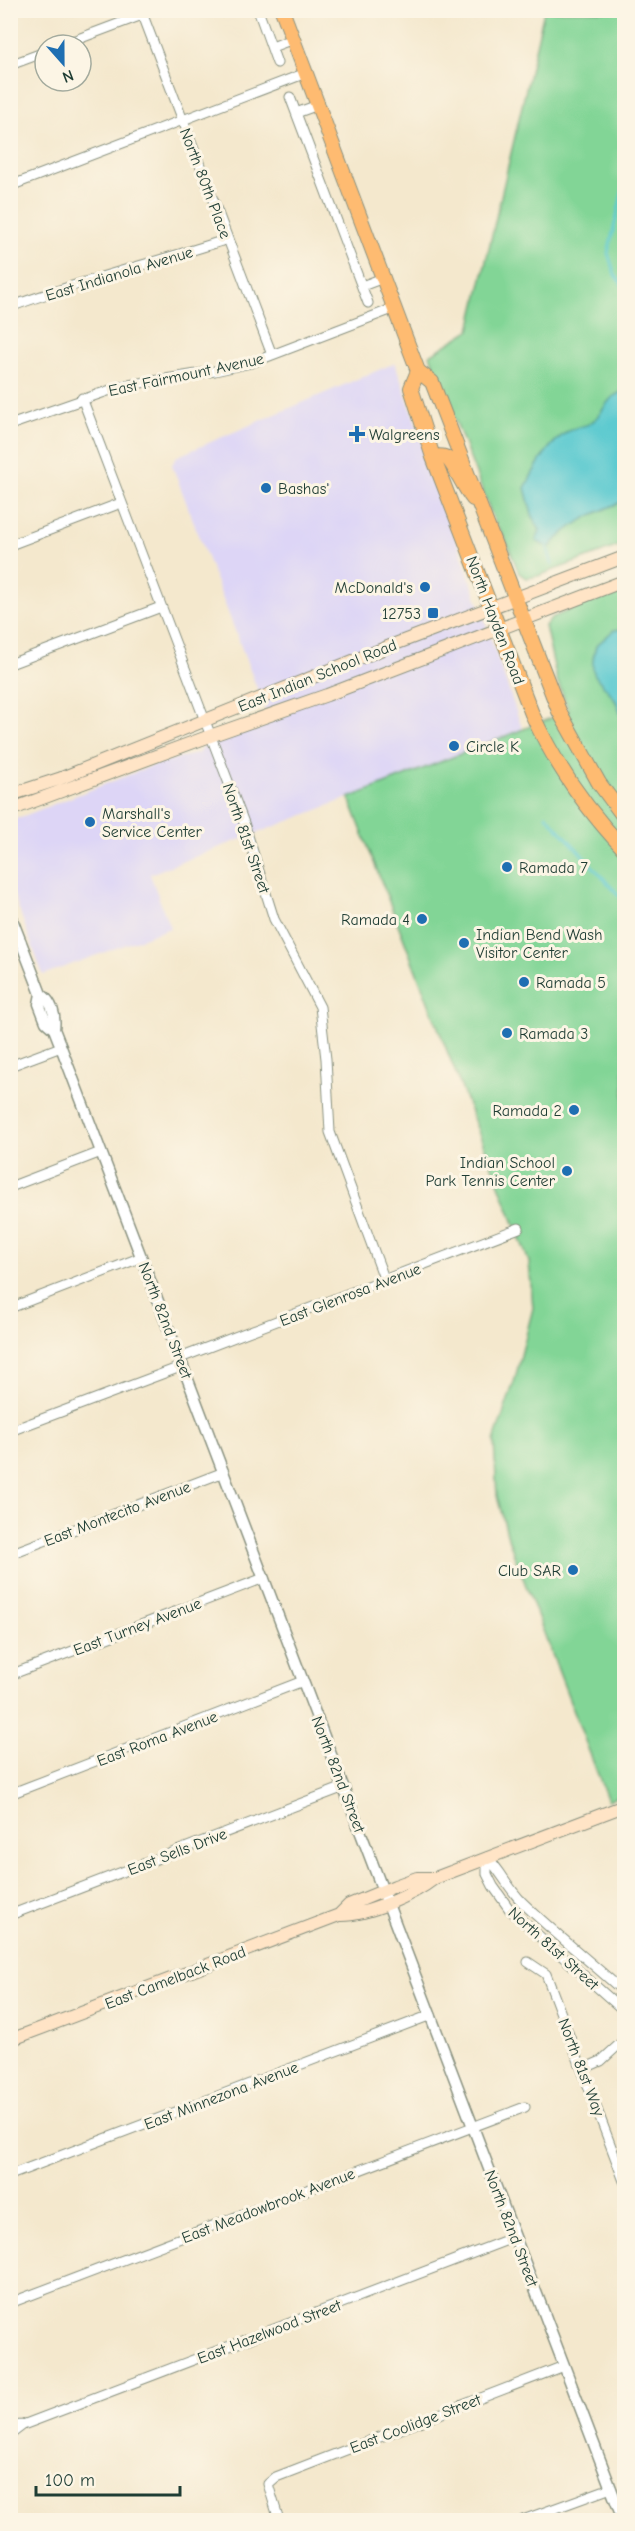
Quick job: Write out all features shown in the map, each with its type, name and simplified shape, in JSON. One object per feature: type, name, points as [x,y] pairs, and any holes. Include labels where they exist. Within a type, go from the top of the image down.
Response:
[{"type":"main road","name":"North Hayden Road","points":[[282,10],[418,371],[432,382],[559,711],[574,742],[624,817]]},
{"type":"main road","name":"North Hayden Road","points":[[418,371],[411,388],[433,456],[490,608],[543,737],[577,792],[624,849]]},
{"type":"main road","points":[[433,456],[448,459],[461,484],[484,512]]},
{"type":"main road","name":"East Indian School Road","points":[[10,795],[204,722],[348,662],[624,557]]},
{"type":"main road","name":"East Indian School Road","points":[[10,810],[210,735],[327,695],[624,581]]},
{"type":"main road","name":"East Camelback Road","points":[[10,2040],[339,1915],[350,1905],[386,1897],[417,1878],[435,1878],[624,1806]]},
{"type":"street","points":[[258,10],[278,63]]},
{"type":"street","points":[[92,33],[142,13]]},
{"type":"street","name":"North 80th Place","points":[[142,13],[272,355]]},
{"type":"street","points":[[272,47],[293,39]]},
{"type":"street","points":[[10,65],[33,56]]},
{"type":"street","points":[[10,186],[306,73]]},
{"type":"street","points":[[290,97],[369,303]]},
{"type":"street","points":[[296,113],[318,105]]},
{"type":"street","name":"East Indianola Avenue","points":[[10,307],[63,287],[228,239]]},
{"type":"street","points":[[362,286],[383,278]]},
{"type":"street","name":"East Fairmount Avenue","points":[[10,425],[82,398],[122,386],[215,371],[272,355],[395,308]]},
{"type":"street","name":"North 81st Street","points":[[82,398],[251,842],[274,919],[320,1007],[327,1059],[330,1131],[385,1281]]},
{"type":"street","points":[[10,545],[121,503]]},
{"type":"street","points":[[10,664],[161,606]]},
{"type":"street","name":"North 82nd Street","points":[[10,914],[16,942],[41,994],[48,999],[56,1018],[54,1029],[623,2520]]},
{"type":"street","points":[[10,1066],[61,1047]]},
{"type":"street","points":[[10,1186],[101,1152]]},
{"type":"street","name":"East Glenrosa Avenue","points":[[10,1431],[519,1228]]},
{"type":"street","points":[[10,1308],[142,1257]]},
{"type":"street","name":"East Montecito Avenue","points":[[10,1554],[224,1472]]},
{"type":"street","name":"East Turney Avenue","points":[[10,1675],[264,1578]]},
{"type":"street","name":"East Roma Avenue","points":[[10,1794],[303,1682]]},
{"type":"street","name":"East Sells Drive","points":[[10,1915],[344,1787]]},
{"type":"street","name":"North 81st Street","points":[[487,1857],[499,1869],[520,1900],[624,1992]]},
{"type":"street","name":"North 81st Street","points":[[487,1857],[487,1874],[499,1897],[510,1910],[624,2011]]},
{"type":"street","name":"North 81st Way","points":[[528,1962],[546,1974],[624,2181]]},
{"type":"street","name":"East Minnezona Avenue","points":[[10,2175],[431,2015]]},
{"type":"street","points":[[583,2069],[601,2061],[624,2040]]},
{"type":"street","name":"East Meadowbrook Avenue","points":[[10,2303],[525,2107]]},
{"type":"street","name":"East Hazelwood Street","points":[[10,2426],[23,2425],[515,2237]]},
{"type":"street","name":"East Coolidge Street","points":[[279,2520],[268,2484],[276,2477],[564,2366]]},
{"type":"street","name":"East Hazelwood Street","points":[[10,2435],[23,2425]]},
{"type":"street","points":[[523,2520],[611,2488]]},
{"type":"shaded area","points":[[395,363],[523,731],[150,874],[170,928],[43,975],[11,888],[11,821],[159,763],[199,753],[206,744],[269,720],[172,465],[176,457]]},
{"type":"green space","points":[[544,11],[624,11],[624,544],[538,576],[526,578],[519,573],[506,540],[495,523],[430,355],[470,330]]},
{"type":"green space","points":[[624,587],[624,1794],[608,1801],[509,1541],[497,1496],[494,1441],[515,1379],[533,1308],[529,1262],[349,798],[569,711],[557,680],[545,626],[551,618]]},
{"type":"water","points":[[624,391],[624,501],[575,525],[550,547],[543,545],[536,541],[540,530],[533,518],[525,488],[529,479],[555,442],[570,430],[592,422],[613,397]]},
{"type":"water","points":[[624,629],[624,741],[622,720],[617,705],[596,677],[593,657],[596,646],[614,630]]},
{"type":"waterway","points":[[624,185],[608,253],[615,275],[624,287]]},
{"type":"waterway","points":[[547,546],[552,564]]},
{"type":"waterway","points":[[546,815],[624,901]]},
{"type":"place","name":"Walgreens","points":[[357,434]]},
{"type":"place","name":"Bashas'","points":[[266,488]]},
{"type":"place","name":"McDonald's","points":[[425,587]]},
{"type":"place","name":"12753","points":[[433,613]]},
{"type":"place","name":"Circle K","points":[[454,746]]},
{"type":"place","name":"Marshall's Service Center","points":[[90,822]]},
{"type":"place","name":"Ramada 7","points":[[507,867]]},
{"type":"place","name":"Ramada 4","points":[[422,919]]},
{"type":"place","name":"Indian Bend Wash Visitor Center","points":[[464,943]]},
{"type":"place","name":"Ramada 5","points":[[524,982]]},
{"type":"place","name":"Ramada 3","points":[[507,1033]]},
{"type":"place","name":"Ramada 2","points":[[574,1110]]},
{"type":"place","name":"Indian School Park Tennis Center","points":[[567,1171]]},
{"type":"place","name":"Club SAR","points":[[573,1570]]}]
